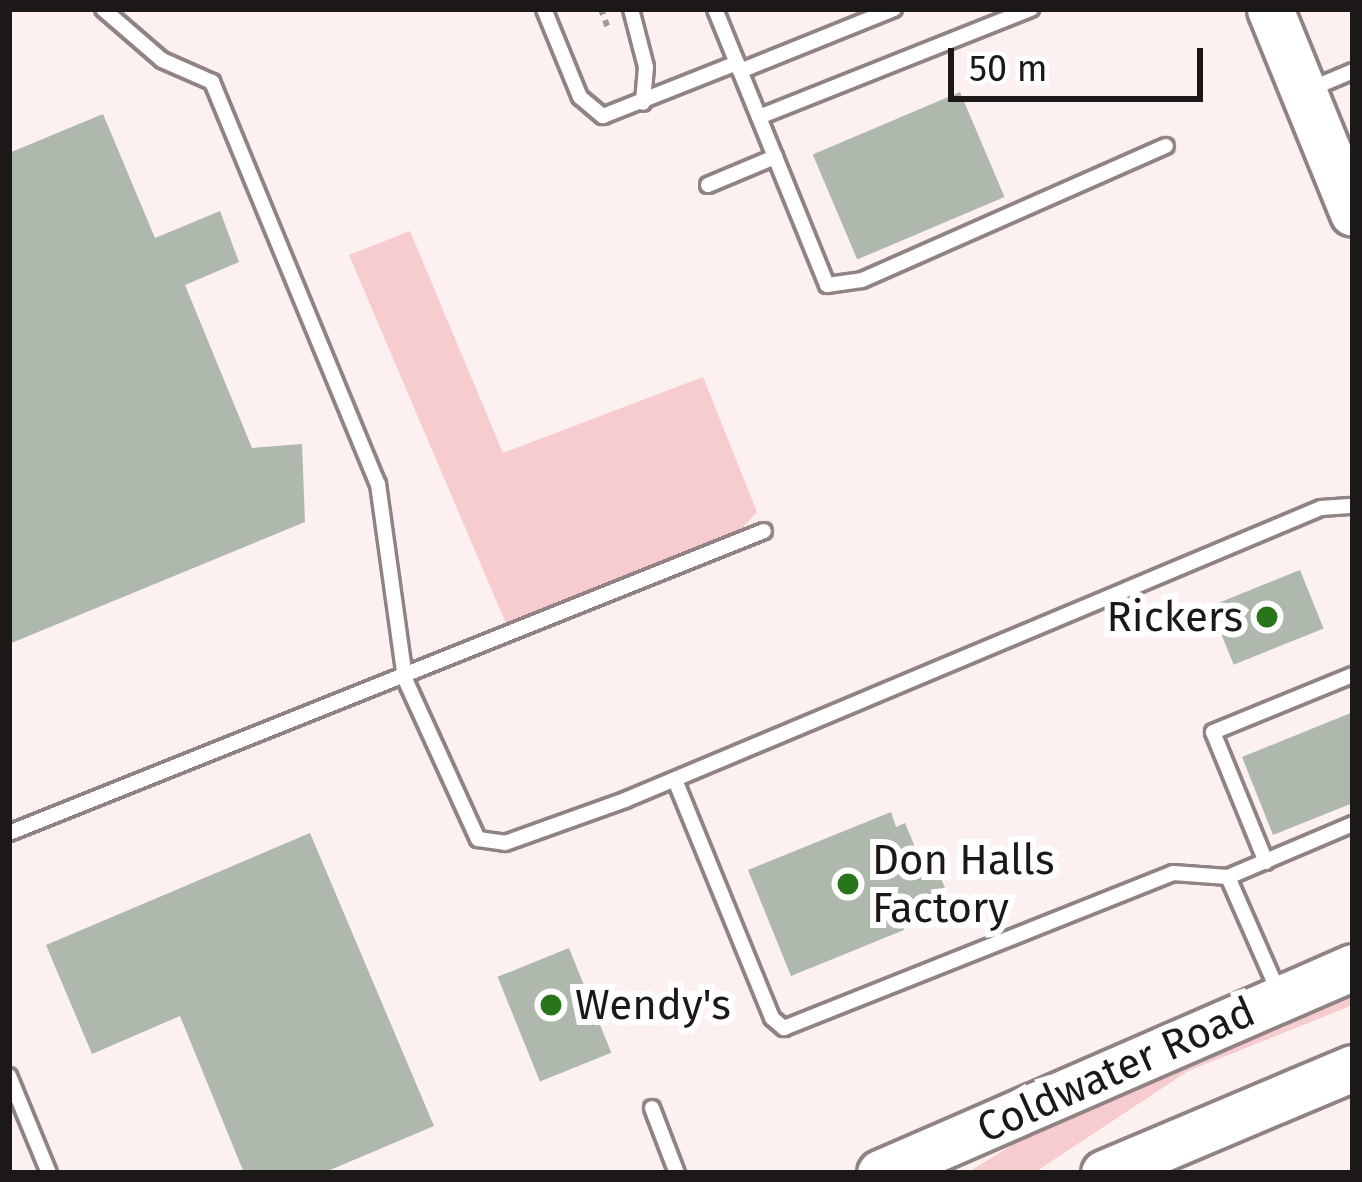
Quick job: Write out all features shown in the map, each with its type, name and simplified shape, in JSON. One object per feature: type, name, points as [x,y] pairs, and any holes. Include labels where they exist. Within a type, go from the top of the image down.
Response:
[{"type":"main road","points":[[1270,9],[1353,213]]},
{"type":"main road","name":"Coldwater Road","points":[[880,1173],[1353,967]]},
{"type":"main road","points":[[1104,1173],[1351,1073]]},
{"type":"main road","points":[[942,1173],[998,1121]]},
{"type":"lane","points":[[103,9],[162,60],[212,82],[378,484],[405,679],[478,839],[505,843],[675,780],[1322,508],[1353,506]]},
{"type":"lane","points":[[544,9],[592,112],[603,116],[894,9]]},
{"type":"lane","points":[[631,9],[646,67],[643,103]]},
{"type":"lane","points":[[715,9],[827,285],[862,280],[1166,146]]},
{"type":"lane","points":[[759,117],[1031,9]]},
{"type":"lane","points":[[1304,92],[1353,71]]},
{"type":"lane","points":[[708,185],[775,157]]},
{"type":"lane","points":[[9,832],[405,679],[764,532]]},
{"type":"lane","points":[[1266,862],[1213,732],[1353,675]]},
{"type":"lane","points":[[675,780],[772,1018],[784,1028],[1173,873],[1228,878],[1353,824]]},
{"type":"lane","points":[[1228,878],[1281,998]]},
{"type":"lane","points":[[9,1076],[49,1173]]},
{"type":"lane","points":[[652,1108],[677,1173]]},
{"type":"shaded area","points":[[410,231],[503,453],[703,377],[757,512],[737,534],[507,626],[349,255]]},
{"type":"shaded area","points":[[1353,996],[1353,1005],[1188,1071],[1034,1173],[967,1173],[1015,1143]]},
{"type":"building","points":[[960,92],[1005,197],[857,259],[813,155]]},
{"type":"building","points":[[103,114],[155,238],[220,211],[239,262],[185,285],[252,448],[302,444],[305,522],[9,644],[9,153]]},
{"type":"building","name":"Rickers","points":[[1300,570],[1324,628],[1234,665],[1210,606]]},
{"type":"building","points":[[1353,712],[1353,803],[1273,835],[1242,757]]},
{"type":"building","name":"Don Halls Factory","points":[[891,812],[896,827],[905,823],[918,854],[929,849],[949,898],[901,920],[904,930],[791,976],[748,870]]},
{"type":"building","points":[[310,833],[434,1126],[323,1173],[244,1173],[180,1016],[92,1054],[46,945]]},
{"type":"building","name":"Wendy's","points":[[569,948],[611,1053],[540,1082],[498,977]]},
{"type":"place","name":"Rickers","points":[[1267,617]]},
{"type":"place","name":"Don Halls Factory","points":[[848,884]]},
{"type":"place","name":"Wendy's","points":[[551,1005]]}]
